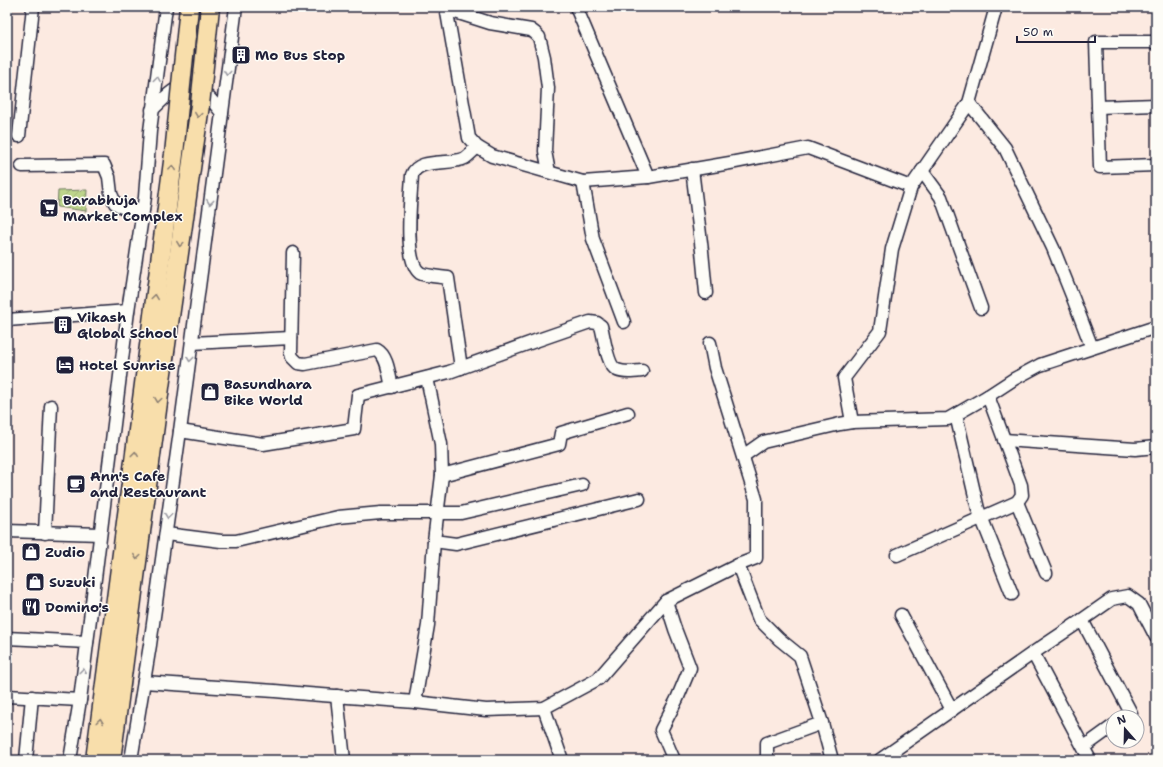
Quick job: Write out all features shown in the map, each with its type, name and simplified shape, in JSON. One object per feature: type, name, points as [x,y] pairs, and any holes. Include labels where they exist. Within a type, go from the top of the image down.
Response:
[{"type":"highway","points":[[95,760],[174,154],[189,7]]},
{"type":"highway","points":[[111,760],[160,387],[200,105],[210,7]]},
{"type":"street","points":[[19,136],[33,7]]},
{"type":"street","points":[[70,760],[80,700],[128,311],[143,210],[152,110],[166,7]]},
{"type":"street","points":[[131,760],[166,534],[236,7]]},
{"type":"street","points":[[576,7],[648,177]]},
{"type":"street","points":[[852,422],[844,378],[880,331],[892,249],[911,188],[969,103],[996,7]]},
{"type":"street","points":[[549,172],[545,151],[548,88],[544,57],[539,37],[531,30],[490,23],[446,8],[469,138],[477,147],[492,156],[582,182],[648,177],[808,148],[911,188]]},
{"type":"street","points":[[1156,42],[1096,42],[1100,167],[1156,165]]},
{"type":"street","points":[[152,110],[169,94],[182,87],[190,86],[205,93],[222,113]]},
{"type":"street","points":[[969,103],[1005,148],[1052,248],[1092,348]]},
{"type":"street","points":[[1098,107],[1156,105]]},
{"type":"street","points":[[461,368],[448,278],[421,274],[412,260],[409,234],[412,175],[414,170],[418,167],[435,162],[452,162],[465,158],[477,147]]},
{"type":"street","points":[[22,166],[104,165],[109,177],[111,194],[115,203],[122,207],[143,210]]},
{"type":"street","points":[[692,170],[706,294]]},
{"type":"street","points":[[922,171],[941,197],[981,308]]},
{"type":"street","points":[[582,182],[592,239],[624,322]]},
{"type":"street","points":[[293,253],[292,357],[298,363],[304,364],[377,350],[383,355],[386,362],[392,387]]},
{"type":"street","points":[[7,320],[128,311]]},
{"type":"street","points":[[180,431],[263,444],[354,429],[358,395],[461,368],[590,322],[597,323],[601,326],[609,361],[616,370],[627,372],[642,371]]},
{"type":"street","points":[[743,456],[763,442],[840,424],[852,422],[948,419],[1040,365],[1156,327]]},
{"type":"street","points":[[192,343],[291,338]]},
{"type":"street","points":[[144,682],[415,702],[486,710],[544,708],[598,679],[666,601],[738,565],[756,558],[756,499],[715,368],[710,343]]},
{"type":"street","points":[[415,702],[428,624],[434,541],[442,475],[441,444],[427,378]]},
{"type":"street","points":[[898,555],[1017,502],[1022,495],[1021,485],[988,396]]},
{"type":"street","points":[[45,532],[51,406]]},
{"type":"street","points":[[442,475],[560,444],[561,433],[628,413]]},
{"type":"street","points":[[956,414],[978,509],[1012,594]]},
{"type":"street","points":[[1004,440],[1135,449],[1156,447]]},
{"type":"street","points":[[166,534],[222,541],[236,541],[338,517],[381,513],[460,514],[582,485]]},
{"type":"street","points":[[434,541],[456,544],[639,499]]},
{"type":"street","points":[[1017,502],[1046,574]]},
{"type":"street","points":[[7,531],[100,534]]},
{"type":"street","points":[[738,565],[759,619],[779,640],[800,656],[822,723],[832,760]]},
{"type":"street","points":[[880,760],[1033,652],[1112,599],[1128,596],[1139,604],[1156,637]]},
{"type":"street","points":[[666,601],[690,668],[677,699],[660,730],[674,760]]},
{"type":"street","points":[[901,615],[952,710]]},
{"type":"street","points":[[1082,620],[1129,709]]},
{"type":"street","points":[[7,638],[87,642]]},
{"type":"street","points":[[1033,652],[1090,760]]},
{"type":"street","points":[[7,696],[80,700]]},
{"type":"street","points":[[336,696],[344,760]]},
{"type":"street","points":[[26,760],[32,697]]},
{"type":"street","points":[[544,708],[562,760]]},
{"type":"street","points":[[767,760],[767,743],[822,723]]},
{"type":"street","points":[[1084,747],[1105,732]]},
{"type":"green space","points":[[87,190],[86,211],[57,207],[58,191]]},
{"type":"place","name":"Mo Bus Stop","points":[[241,55]]},
{"type":"place","name":"Barabhuja Market Complex","points":[[49,208]]},
{"type":"place","name":"Vikash Global School","points":[[63,325]]},
{"type":"place","name":"Hotel Sunrise","points":[[65,365]]},
{"type":"place","name":"Basundhara Bike World","points":[[210,392]]},
{"type":"place","name":"Ann's Cafe and Restaurant","points":[[76,484]]},
{"type":"place","name":"Zudio","points":[[31,552]]},
{"type":"place","name":"Suzuki","points":[[35,582]]},
{"type":"place","name":"Domino's","points":[[31,607]]}]
